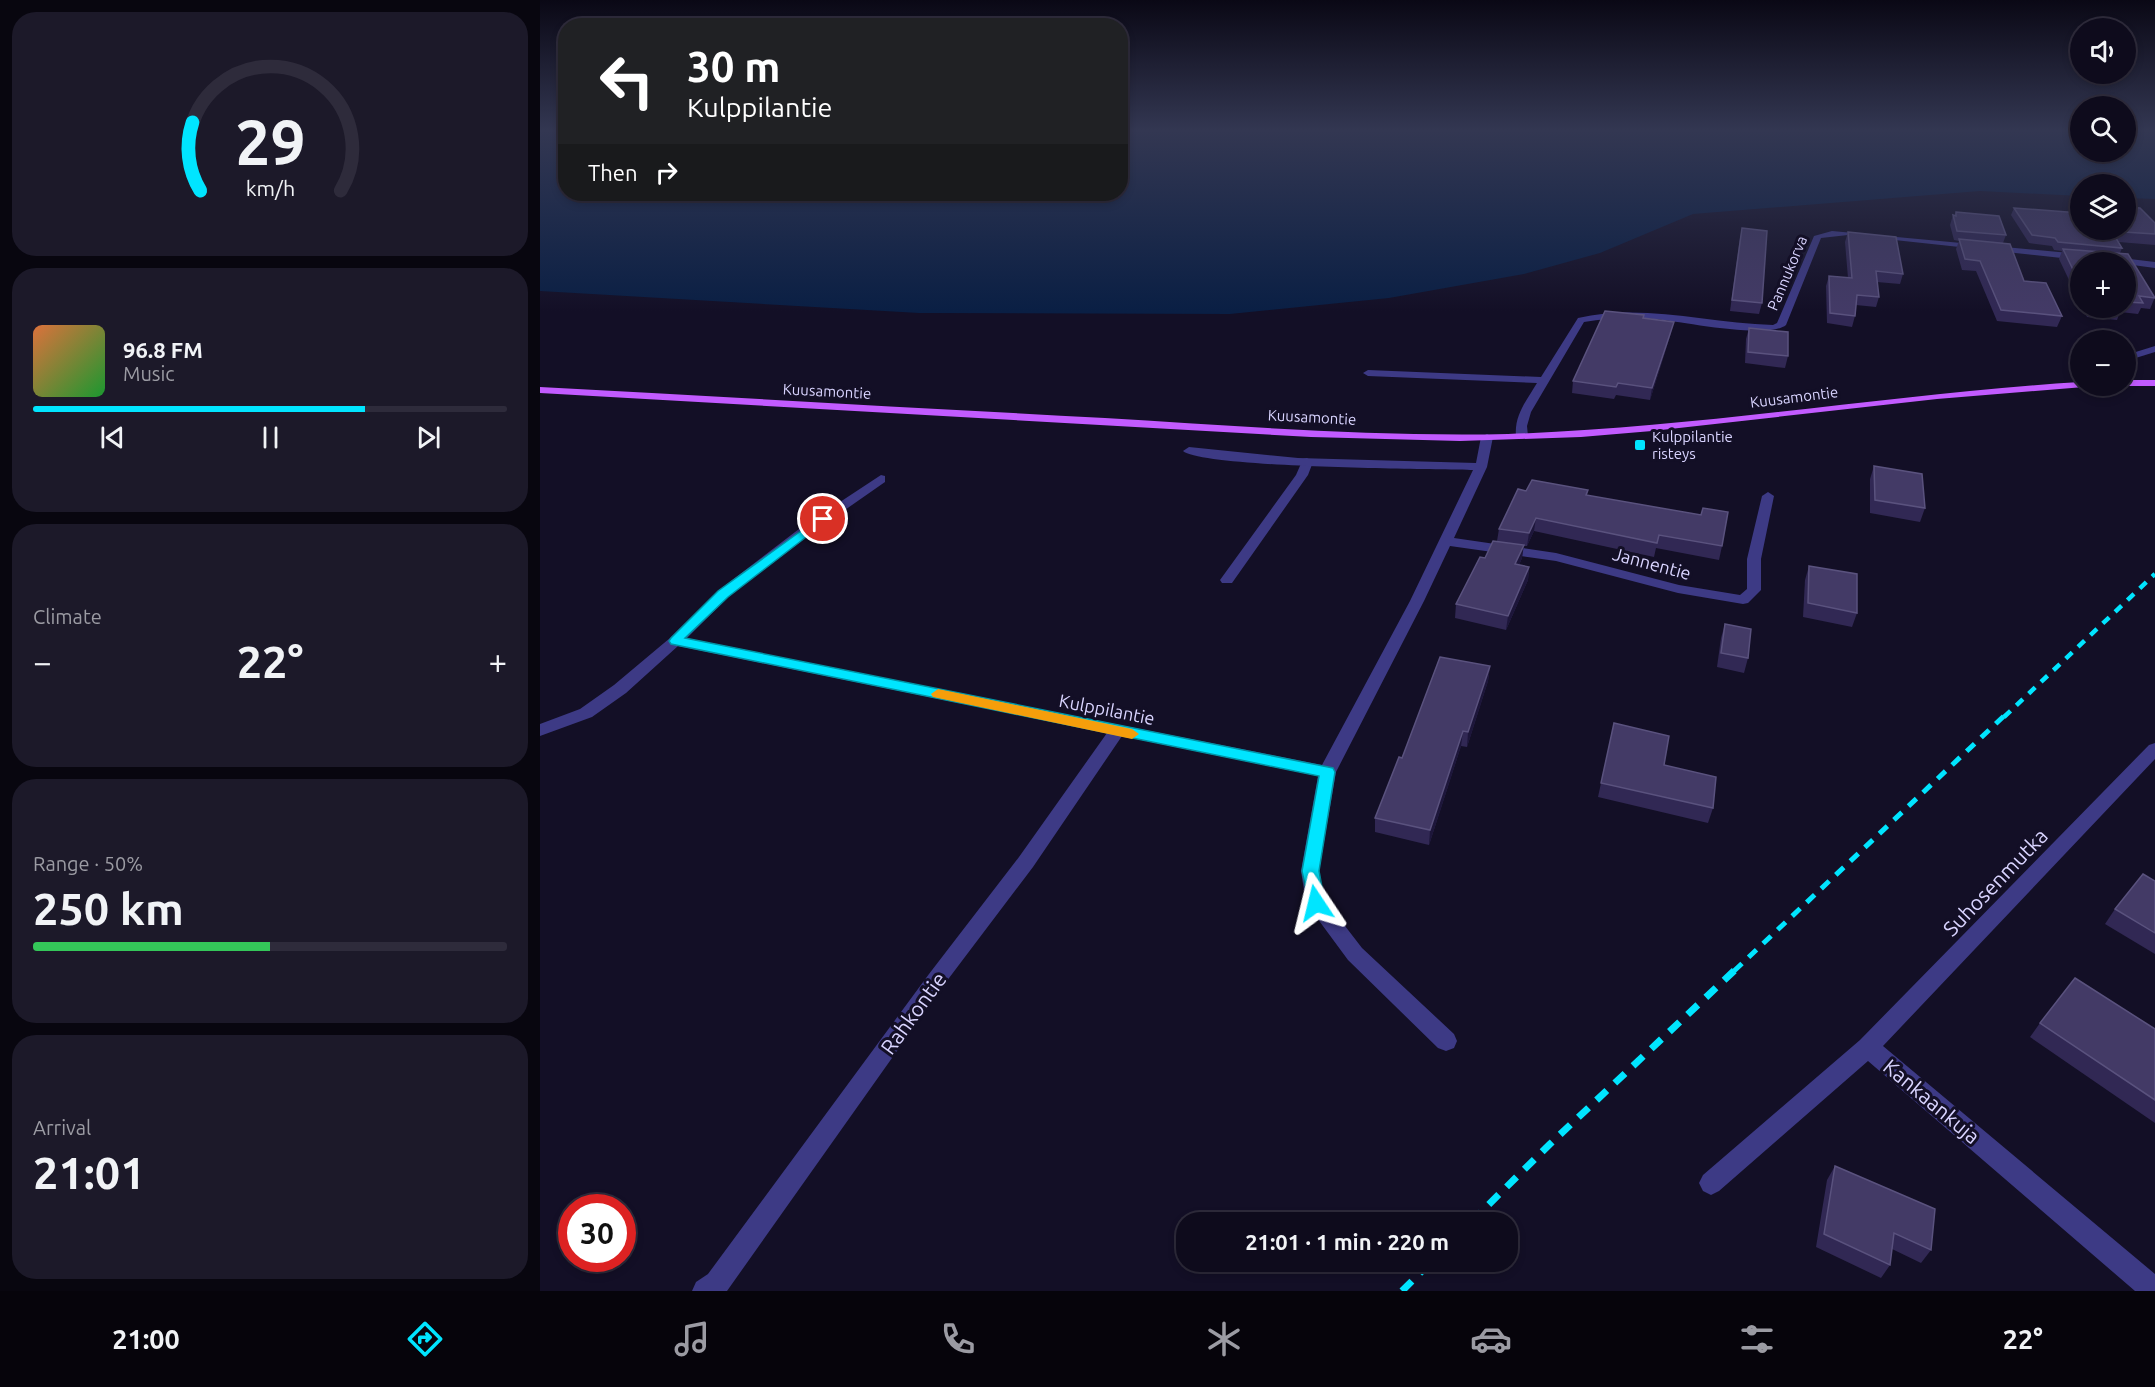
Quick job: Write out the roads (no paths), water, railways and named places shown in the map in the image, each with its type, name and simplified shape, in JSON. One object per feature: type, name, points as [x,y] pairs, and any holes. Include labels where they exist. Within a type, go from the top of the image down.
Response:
[{"type":"main road","points":[[2136,383],[2155,383]]},
{"type":"main road","name":"Kuusamontie","points":[[540,390],[1301,432],[1487,437],[1592,434],[1691,426],[1926,396],[2070,386]]},
{"type":"street","name":"Pannukorva","points":[[1522,436],[1521,426],[1525,412],[1581,320],[1605,314],[1632,313],[1774,328],[1781,325],[1818,237],[1832,233],[2070,255]]},
{"type":"street","points":[[2136,263],[2155,265]]},
{"type":"street","points":[[2136,355],[2155,349]]},
{"type":"street","points":[[1368,373],[1543,380]]},
{"type":"street","points":[[1446,1041],[1355,954],[1316,903],[1310,871],[1328,772],[1417,602],[1481,467],[1487,437]]},
{"type":"street","points":[[1189,451],[1236,458],[1307,462],[1481,467]]},
{"type":"street","points":[[1227,580],[1302,475],[1307,462]]},
{"type":"street","points":[[540,730],[585,713],[620,689],[675,641],[723,594],[804,532],[881,479]]},
{"type":"street","name":"Jannentie","points":[[1444,541],[1504,547],[1571,560],[1714,597],[1743,600],[1754,590],[1754,559],[1767,496]]},
{"type":"street","name":"Kulppilantie","points":[[675,641],[1328,772]]},
{"type":"street","name":"Rahkontie","points":[[705,1291],[717,1283],[936,980],[1026,862],[1117,731]]},
{"type":"street","name":"Suhosenmutka","points":[[1868,1047],[2155,749]]},
{"type":"street","name":"Kankaankuja","points":[[1711,1184],[1868,1047],[2155,1291]]},
{"type":"water","points":[[540,190],[558,190],[558,201],[1128,201],[1128,190],[2070,190],[2070,196],[1980,191],[1693,214],[1600,253],[1524,274],[1389,298],[1230,314],[919,313],[540,291]]},
{"type":"water","points":[[2136,190],[2155,190],[2155,199],[2136,198]]},
{"type":"railway","points":[[2004,717],[2155,574]]},
{"type":"railway","points":[[1734,971],[2005,715]]},
{"type":"railway","points":[[1481,1212],[1736,969]]},
{"type":"railway","points":[[1402,1291],[1421,1272]]},
{"type":"place","name":"Kulppilantie risteys","points":[[1640,445]]}]
